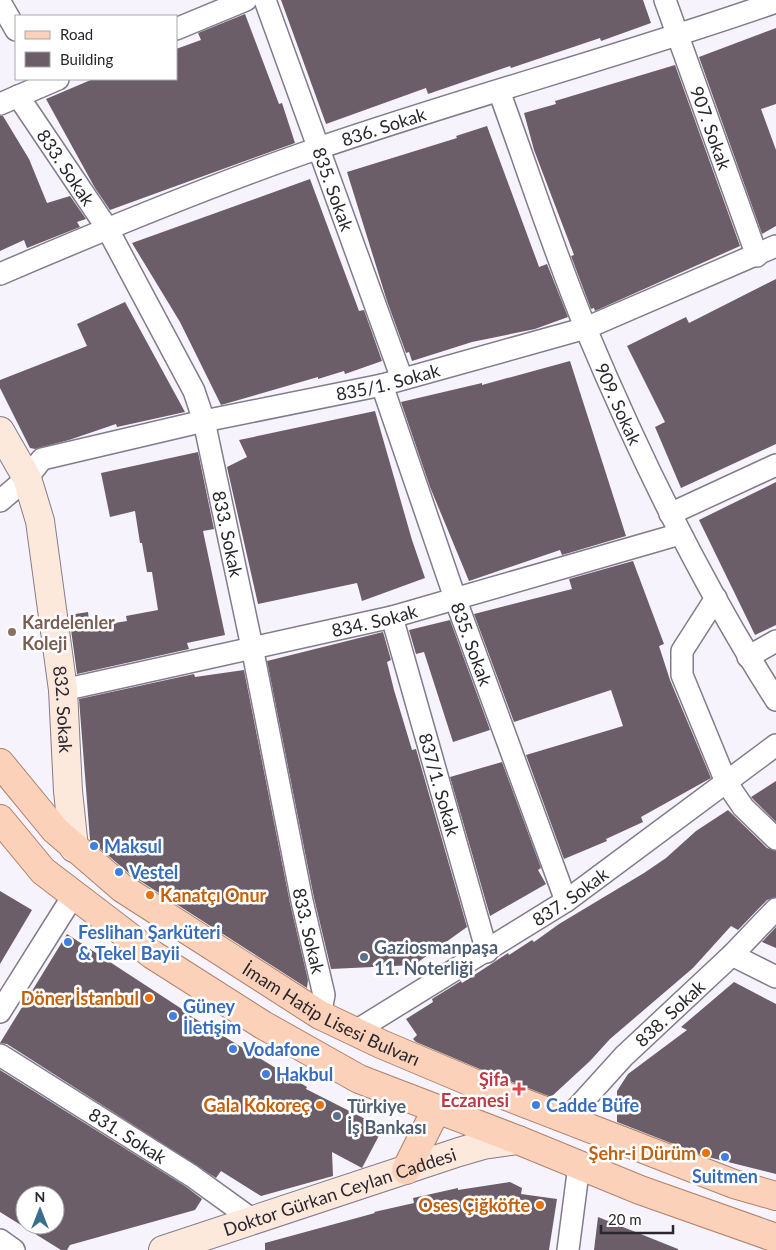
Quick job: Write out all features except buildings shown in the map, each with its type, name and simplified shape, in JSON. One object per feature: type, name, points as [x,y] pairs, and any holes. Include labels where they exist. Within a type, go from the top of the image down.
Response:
[{"type":"main road","name":"İmam Hatip Lisesi Bulvarı","points":[[0,762],[42,816],[74,848],[122,888],[320,1015],[354,1032],[482,1088],[734,1184],[776,1196]]},
{"type":"main road","points":[[0,819],[42,871],[154,955],[263,1025],[359,1080],[518,1140],[640,1190],[776,1238]]},
{"type":"main road","points":[[406,1170],[436,1110]]},
{"type":"street","points":[[178,28],[246,0]]},
{"type":"street","name":"835. Sokak","points":[[265,0],[319,148],[392,382],[455,598],[566,901]]},
{"type":"street","name":"907. Sokak","points":[[665,0],[757,256]]},
{"type":"street","points":[[0,2],[15,28]]},
{"type":"street","name":"836. Sokak","points":[[0,274],[107,228],[319,148],[678,37],[776,2]]},
{"type":"street","points":[[9,100],[50,80]]},
{"type":"street","name":"909. Sokak","points":[[499,91],[586,328],[670,514],[748,657],[776,700]]},
{"type":"street","name":"833. Sokak","points":[[9,100],[107,228],[194,391],[204,422],[252,647],[284,813],[324,994],[320,1015]]},
{"type":"street","name":"835/1. Sokak","points":[[0,501],[26,478],[42,459],[392,382],[586,328],[757,256],[776,246]]},
{"type":"street","name":"832. Sokak","points":[[0,431],[26,478],[40,521],[63,690],[68,791],[74,848]]},
{"type":"street","points":[[670,514],[776,465]]},
{"type":"street","name":"834. Sokak","points":[[63,690],[392,617],[680,534]]},
{"type":"street","points":[[716,598],[682,651],[682,675],[726,782],[743,807],[776,839]]},
{"type":"street","name":"837/1. Sokak","points":[[392,617],[487,952]]},
{"type":"street","points":[[748,657],[776,641]]},
{"type":"street","name":"837. Sokak","points":[[354,1032],[487,952],[566,901],[776,745]]},
{"type":"street","points":[[0,1012],[74,896]]},
{"type":"street","name":"838. Sokak","points":[[566,1120],[624,1056],[732,955],[776,909]]},
{"type":"street","points":[[732,955],[776,977]]},
{"type":"street","name":"831. Sokak","points":[[0,1055],[192,1176],[253,1220]]},
{"type":"street","name":"Doktor Gürkan Ceylan Caddesi","points":[[163,1250],[483,1145],[518,1140]]},
{"type":"street","points":[[568,1250],[579,1165]]},
{"type":"street","points":[[0,1240],[14,1250]]},
{"type":"place","name":"Kardelenler Koleji","points":[[12,632]]},
{"type":"place","name":"Maksul","points":[[94,846]]},
{"type":"place","name":"Vestel","points":[[119,872]]},
{"type":"place","name":"Kanatçı Onur","points":[[150,895]]},
{"type":"place","name":"Feslihan Şarküteri & Tekel Bayii","points":[[68,942]]},
{"type":"place","name":"Gaziosmanpaşa 11. Noterliği","points":[[364,957]]},
{"type":"place","name":"Döner İstanbul","points":[[149,998]]},
{"type":"place","name":"Güney İletişim","points":[[173,1016]]},
{"type":"place","name":"Vodafone","points":[[233,1049]]},
{"type":"place","name":"Hakbul","points":[[266,1074]]},
{"type":"place","name":"Şifa Eczanesi","points":[[519,1089]]},
{"type":"place","name":"Gala Kokoreç","points":[[320,1105]]},
{"type":"place","name":"Cadde Büfe","points":[[536,1105]]},
{"type":"place","name":"Türkiye İş Bankası","points":[[337,1116]]},
{"type":"place","name":"Şehr-i Dürüm","points":[[706,1153]]},
{"type":"place","name":"Suitmen","points":[[725,1157]]},
{"type":"place","name":"Oses Çiğköfte","points":[[540,1205]]}]
